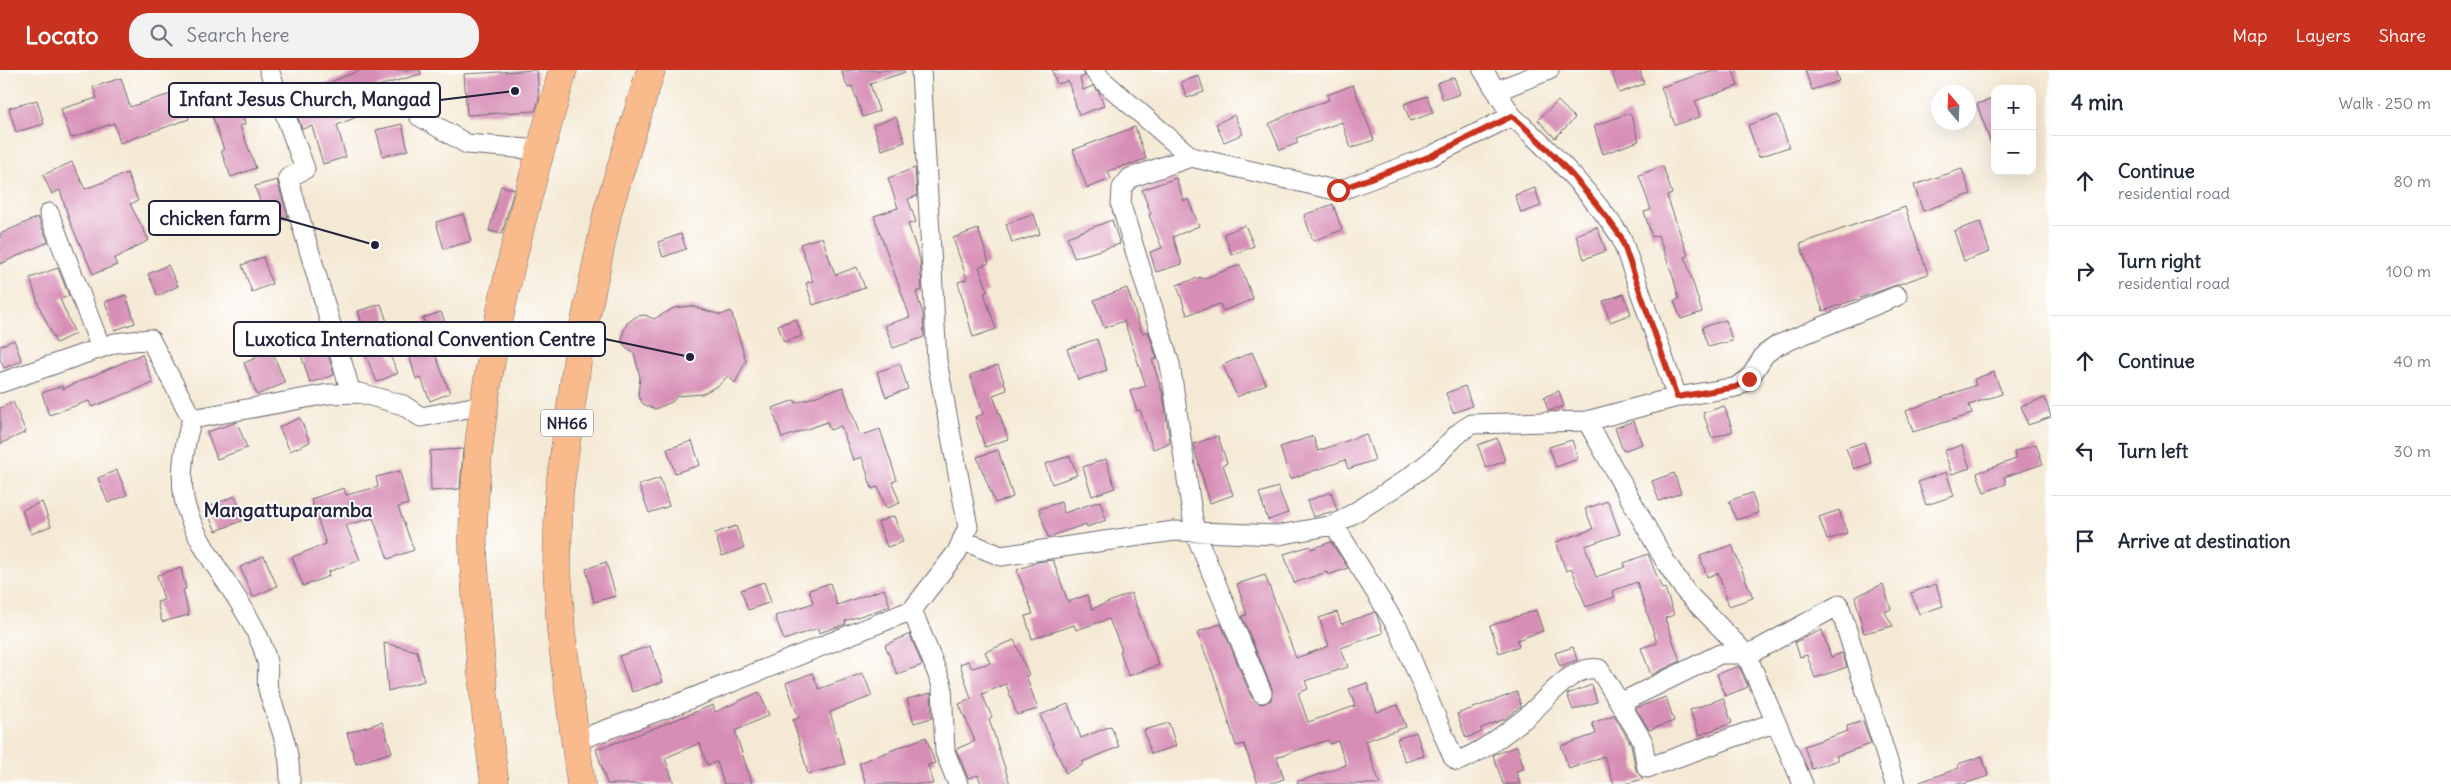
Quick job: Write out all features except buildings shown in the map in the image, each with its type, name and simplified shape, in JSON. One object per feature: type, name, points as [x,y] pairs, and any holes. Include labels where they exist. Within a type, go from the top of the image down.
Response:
[{"type":"highway","points":[[494,784],[477,620],[473,534],[477,450],[488,365],[517,231],[564,70]]},
{"type":"highway","name":"NH66","points":[[581,784],[561,631],[557,567],[559,493],[578,355],[608,210],[651,70]]},
{"type":"street","points":[[269,70],[305,169],[288,178],[351,394]]},
{"type":"street","points":[[575,741],[676,705],[912,610],[956,552],[968,527],[937,360],[921,70]]},
{"type":"street","points":[[1094,70],[1102,80],[1191,157],[1338,190],[1431,156],[1512,116]]},
{"type":"street","points":[[1482,70],[1512,116],[1536,137],[1608,218],[1621,237],[1677,397]]},
{"type":"street","points":[[1496,91],[1549,70]]},
{"type":"street","points":[[419,116],[467,144],[540,150]]},
{"type":"street","points":[[1191,157],[1130,178],[1122,188],[1121,204],[1170,364],[1195,533],[1262,693]]},
{"type":"street","points":[[49,214],[102,348]]},
{"type":"street","points":[[962,540],[1001,556],[1174,531],[1279,535],[1334,525],[1393,490],[1433,459],[1458,432],[1472,424],[1587,422],[1677,397],[1736,387],[1749,379],[1765,354],[1778,345],[1897,296]]},
{"type":"street","points":[[0,383],[115,343],[150,339],[192,419],[185,442],[182,475],[188,515],[203,544],[244,608],[258,636],[267,662],[268,687],[287,743],[290,784]]},
{"type":"street","points":[[192,419],[312,396],[360,393],[403,405],[421,417],[483,405]]},
{"type":"street","points":[[1587,422],[1665,561],[1686,592],[1746,654],[1803,784]]},
{"type":"street","points":[[1334,525],[1399,630],[1453,757],[1458,760],[1488,745],[1526,717],[1571,677],[1591,668],[1599,669],[1642,740],[1647,768],[1776,722]]},
{"type":"street","points":[[1620,703],[1720,654],[1746,654],[1771,644],[1839,605],[1895,784]]},
{"type":"street","points":[[912,610],[942,685],[945,752],[958,784]]},
{"type":"place","name":"Infant Jesus Church, Mangad","points":[[515,91]]},
{"type":"place","name":"chicken farm","points":[[375,245]]},
{"type":"place","name":"Luxotica International Convention Centre","points":[[690,357]]},
{"type":"district","name":"Mangattuparamba","points":[[288,509]]},
{"type":"route","points":[[1338,190],[1431,156],[1512,116],[1536,137],[1608,218],[1621,237],[1677,397],[1736,387],[1749,379]]}]
